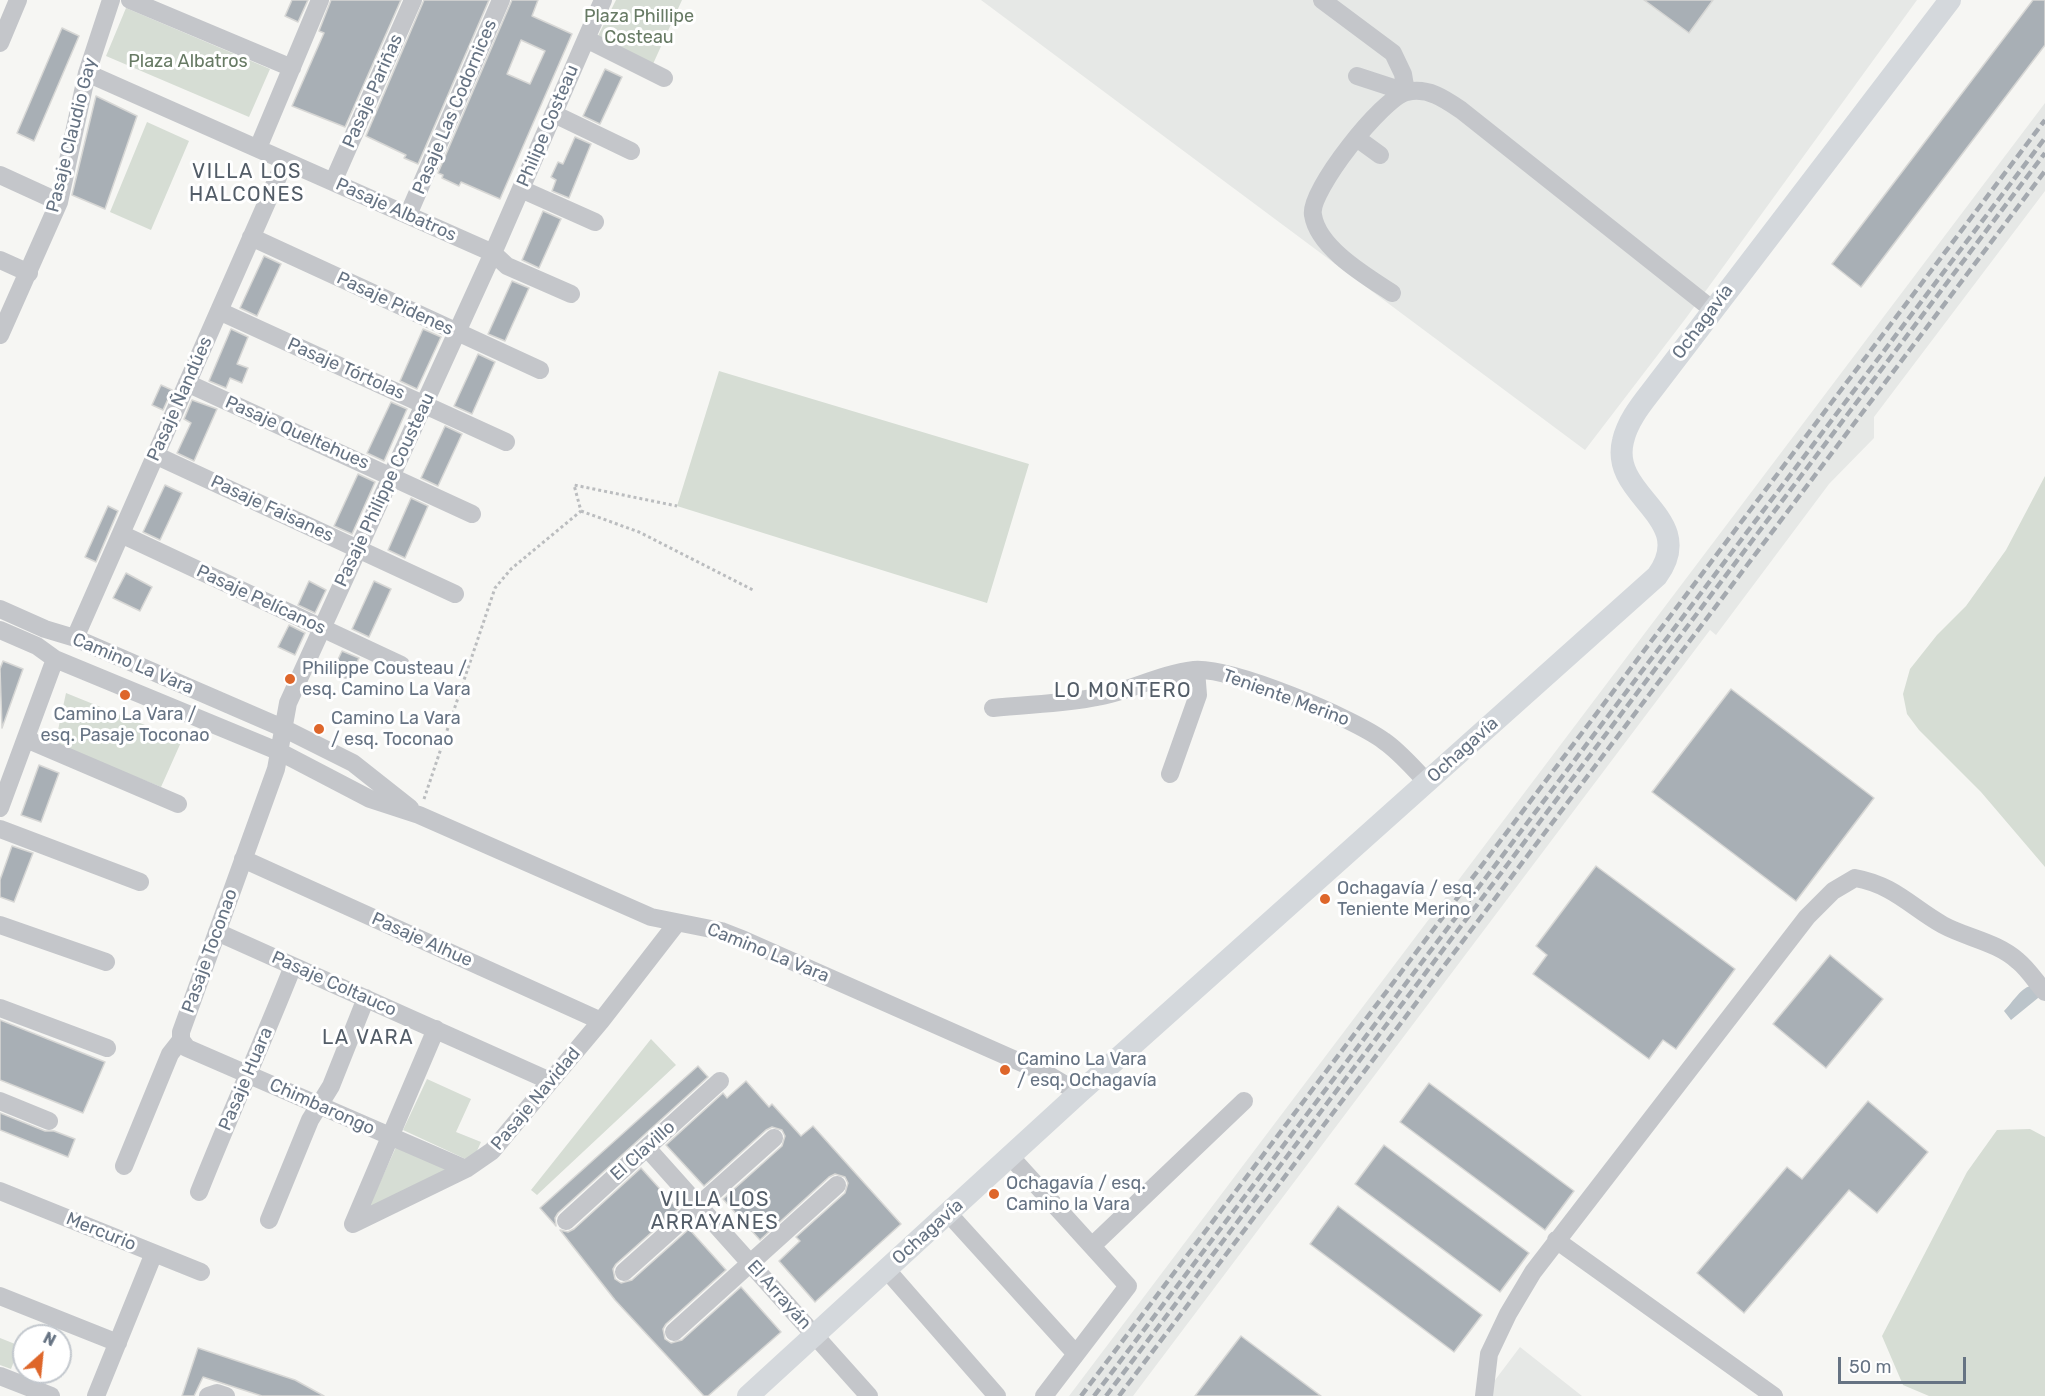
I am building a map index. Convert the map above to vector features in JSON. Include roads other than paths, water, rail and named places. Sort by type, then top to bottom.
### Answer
[{"type":"main road","name":"Ochagavía","points":[[748,1396],[1010,1156],[1662,570],[1670,545],[1667,531],[1629,480],[1622,462],[1622,442],[1641,405],[1950,0]]},
{"type":"street","points":[[0,43],[18,0]]},
{"type":"street","name":"Pasaje Claudio Gay","points":[[0,335],[59,201],[87,73],[111,0]]},
{"type":"street","points":[[130,0],[292,68]]},
{"type":"street","points":[[258,148],[320,0]]},
{"type":"street","name":"Pasaje Pariñas","points":[[333,182],[413,0]]},
{"type":"street","name":"Pasaje Las Codornices","points":[[408,215],[501,0]]},
{"type":"street","name":"Philipe Costeau","points":[[494,253],[603,0]]},
{"type":"street","points":[[1322,0],[1393,53],[1403,74],[1406,92]]},
{"type":"street","points":[[586,39],[664,78]]},
{"type":"street","name":"Pasaje Albatros","points":[[87,73],[494,253],[507,266],[571,294]]},
{"type":"street","points":[[1357,76],[1406,92],[1433,93],[1461,110],[1713,310]]},
{"type":"street","points":[[1392,293],[1352,268],[1317,231],[1312,213],[1325,179],[1383,108],[1406,92]]},
{"type":"street","points":[[554,114],[631,151]]},
{"type":"street","points":[[1358,139],[1380,155]]},
{"type":"street","name":"Pasaje Ñandúes","points":[[0,808],[26,739],[63,662],[78,639],[155,455],[285,160]]},
{"type":"street","points":[[0,175],[59,201]]},
{"type":"street","points":[[521,189],[595,222]]},
{"type":"street","name":"Pasaje Pidenes","points":[[251,237],[540,370]]},
{"type":"street","name":"Pasaje Philippe Cousteau","points":[[285,729],[288,703],[494,253]]},
{"type":"street","points":[[0,260],[29,273]]},
{"type":"street","name":"Pasaje Tórtolas","points":[[219,311],[506,442]]},
{"type":"street","name":"Pasaje Queltehues","points":[[187,383],[472,514]]},
{"type":"street","name":"Pasaje Faisanes","points":[[155,455],[455,594]]},
{"type":"street","name":"Pasaje Pelícanos","points":[[121,534],[401,665]]},
{"type":"street","name":"Camino La Vara","points":[[0,609],[45,629],[78,639],[285,729],[353,763],[419,815]]},
{"type":"street","name":"Camino La Vara","points":[[0,630],[37,646],[63,662],[280,752],[370,799],[419,815],[630,908],[677,923],[721,931],[744,940],[1047,1074],[1079,1094]]},
{"type":"street","name":"Teniente Merino","points":[[993,708],[1097,698],[1176,673],[1196,670],[1222,673],[1335,713],[1386,742],[1427,782]]},
{"type":"street","name":"Teniente Merino","points":[[1170,774],[1198,695],[1196,670]]},
{"type":"street","name":"Pasaje Toconao","points":[[124,1166],[170,1054],[181,1040],[181,1032],[280,752],[285,729]]},
{"type":"street","points":[[26,739],[178,804]]},
{"type":"street","points":[[0,829],[140,882]]},
{"type":"street","name":"Pasaje Alhue","points":[[243,859],[601,1021]]},
{"type":"street","points":[[1484,1396],[1489,1354],[1508,1314],[1556,1240],[1807,917],[1833,891],[1855,878],[1875,881],[1904,896],[1927,915],[1946,926],[1981,939],[2017,960],[2045,992]]},
{"type":"street","name":"Pasaje Navidad","points":[[390,1136],[353,1224],[466,1169],[492,1151],[601,1021],[677,923]]},
{"type":"street","points":[[0,925],[106,962]]},
{"type":"street","name":"Pasaje Coltauco","points":[[217,932],[550,1081]]},
{"type":"street","name":"Pasaje Huara","points":[[199,1192],[292,966]]},
{"type":"street","points":[[269,1220],[310,1120],[331,1086],[366,998]]},
{"type":"street","points":[[0,1008],[107,1048]]},
{"type":"street","points":[[390,1136],[436,1029]]},
{"type":"street","name":"Chimbarongo","points":[[181,1040],[187,1048],[466,1169]]},
{"type":"street","name":"El Clavillo","points":[[566,1221],[720,1082]]},
{"type":"street","points":[[0,1101],[49,1121]]},
{"type":"street","points":[[1092,1246],[1244,1101]]},
{"type":"street","points":[[624,1272],[774,1138]]},
{"type":"street","name":"El Arrayán","points":[[647,1148],[869,1396]]},
{"type":"street","points":[[1010,1156],[1128,1286],[1044,1396]]},
{"type":"street","points":[[674,1332],[837,1185]]},
{"type":"street","name":"Mercurio","points":[[0,1191],[201,1272]]},
{"type":"street","points":[[948,1213],[1076,1354]]},
{"type":"street","points":[[1556,1240],[1774,1396]]},
{"type":"street","points":[[96,1396],[154,1253]]},
{"type":"street","points":[[886,1269],[997,1396]]},
{"type":"street","points":[[0,1296],[118,1343]]},
{"type":"street","points":[[0,1376],[51,1396]]},
{"type":"street","points":[[208,1396],[217,1393],[226,1396]]},
{"type":"railway","points":[[1081,1396],[2045,120]]},
{"type":"railway","points":[[1094,1396],[2045,138]]},
{"type":"railway","points":[[1106,1396],[2045,153]]},
{"type":"railway","points":[[1119,1396],[2045,171]]},
{"type":"place","name":"Philippe Cousteau / esq. Camino La Vara","points":[[290,679]]},
{"type":"place","name":"Camino La Vara / esq. Pasaje Toconao","points":[[125,695]]},
{"type":"place","name":"Camino La Vara / esq. Toconao","points":[[319,729]]},
{"type":"place","name":"Ochagavía / esq. Teniente Merino","points":[[1325,899]]},
{"type":"place","name":"Camino La Vara / esq. Ochagavía","points":[[1005,1070]]},
{"type":"place","name":"Ochagavía / esq. Camino la Vara","points":[[994,1194]]},
{"type":"district","name":"VILLA LOS HALCONES","points":[[247,184]]},
{"type":"district","name":"LO MONTERO","points":[[1123,691]]},
{"type":"district","name":"LA VARA","points":[[368,1038]]},
{"type":"district","name":"VILLA LOS ARRAYANES","points":[[715,1212]]},
{"type":"park label","name":"Plaza Phillipe Costeau","points":[[639,27]]},
{"type":"park label","name":"Plaza Albatros","points":[[188,62]]}]
